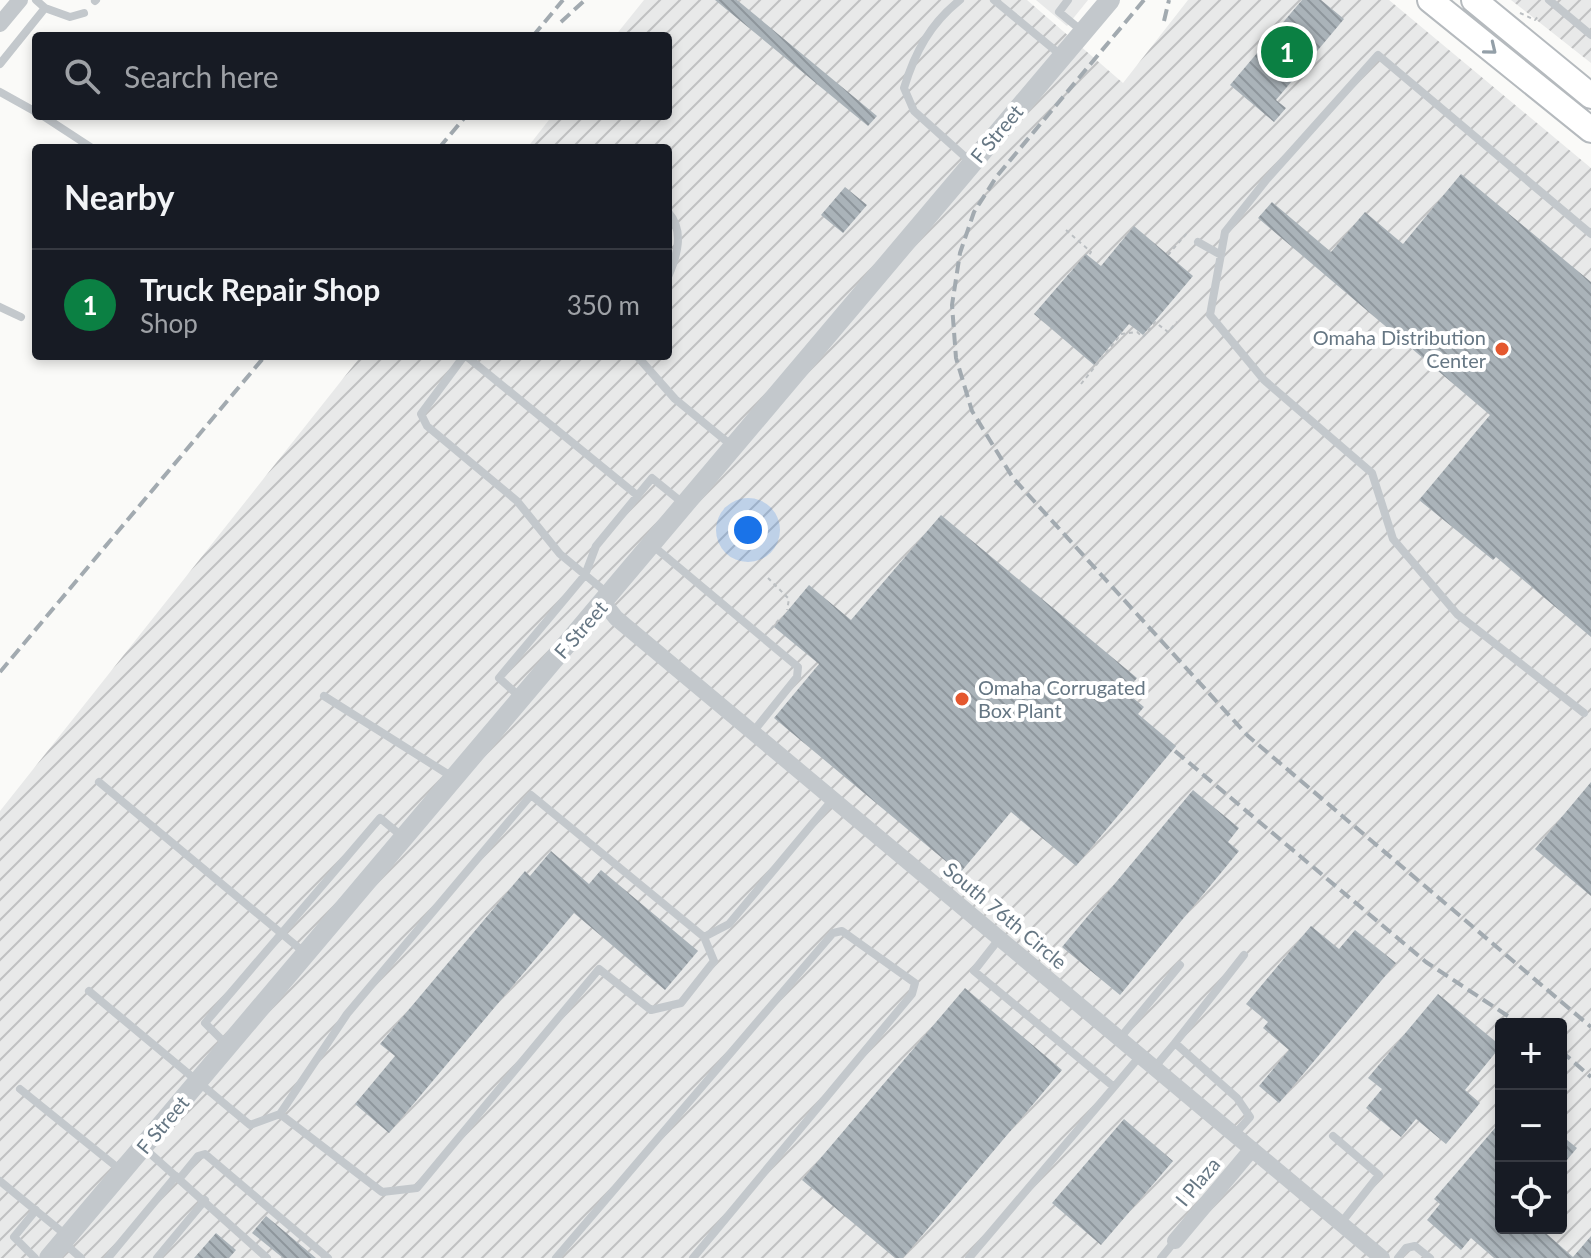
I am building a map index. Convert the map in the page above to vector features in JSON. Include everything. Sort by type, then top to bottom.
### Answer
[{"type":"main road","points":[[1430,0],[1591,130]]},
{"type":"main road","points":[[1474,0],[1591,96]]},
{"type":"street","points":[[0,24],[20,0]]},
{"type":"street","name":"F Street","points":[[53,1252],[607,600],[1110,0]]},
{"type":"street","name":"South 76th Circle","points":[[607,600],[616,618],[1340,1223],[1363,1252],[1382,1258]]},
{"type":"street","name":"I Plaza","points":[[1175,1241],[1252,1149]]},
{"type":"lane","points":[[36,0],[45,8],[70,17],[84,13]]},
{"type":"lane","points":[[960,0],[940,17],[914,55],[904,88],[914,111],[972,163]]},
{"type":"lane","points":[[994,0],[1062,56]]},
{"type":"lane","points":[[1068,0],[1059,12],[1083,32]]},
{"type":"lane","points":[[1549,0],[1591,35]]},
{"type":"lane","points":[[1561,0],[1562,11]]},
{"type":"lane","points":[[0,64],[45,8]]},
{"type":"lane","points":[[1584,713],[1457,614],[1393,539],[1372,473],[1264,380],[1210,315],[1225,232],[1378,55],[1591,234]]},
{"type":"lane","points":[[0,92],[32,110]]},
{"type":"lane","points":[[49,120],[86,144]]},
{"type":"lane","points":[[672,217],[679,253],[672,268]]},
{"type":"lane","points":[[1198,242],[1221,255]]},
{"type":"lane","points":[[0,307],[21,317]]},
{"type":"lane","points":[[462,360],[421,414],[427,426],[517,501],[560,554],[585,575],[607,600]]},
{"type":"lane","points":[[470,360],[638,496]]},
{"type":"lane","points":[[641,360],[675,399],[734,447]]},
{"type":"lane","points":[[522,699],[499,678],[585,575],[596,546],[652,478],[685,505]]},
{"type":"lane","points":[[651,545],[798,667],[797,677],[753,732]]},
{"type":"lane","points":[[324,696],[455,778]]},
{"type":"lane","points":[[99,782],[306,954]]},
{"type":"lane","points":[[89,991],[250,1125],[280,1114],[347,1014],[531,795],[704,937],[714,961],[681,1003],[651,1010],[599,969],[417,1188],[382,1192],[280,1114]]},
{"type":"lane","points":[[704,937],[729,924],[833,799]]},
{"type":"lane","points":[[229,1046],[205,1023],[380,818],[404,838]]},
{"type":"lane","points":[[556,1258],[833,933],[842,931],[915,983],[912,994],[693,1258]]},
{"type":"lane","points":[[999,938],[974,971],[1114,1087]]},
{"type":"lane","points":[[1154,1068],[1244,955]]},
{"type":"lane","points":[[1119,1039],[1180,965]]},
{"type":"lane","points":[[1175,1043],[1237,1098],[1250,1117],[1234,1134]]},
{"type":"lane","points":[[969,1258],[1140,1056]]},
{"type":"lane","points":[[20,1089],[124,1172]]},
{"type":"lane","points":[[1333,1136],[1379,1175],[1340,1223]]},
{"type":"lane","points":[[143,1148],[205,1200],[256,1255],[267,1258]]},
{"type":"lane","points":[[108,1258],[178,1177],[198,1156],[205,1154],[328,1258]]},
{"type":"lane","points":[[0,1181],[36,1210],[53,1252]]},
{"type":"lane","points":[[157,1258],[205,1200]]},
{"type":"lane","points":[[36,1210],[14,1237],[53,1252],[81,1258]]},
{"type":"lane","points":[[1161,1258],[1175,1241]]},
{"type":"lane","points":[[1398,1258],[1406,1248],[1415,1246],[1430,1258]]},
{"type":"path","points":[[1066,230],[1091,252],[1089,255]]},
{"type":"path","points":[[1168,255],[1187,233]]},
{"type":"path","points":[[1081,384],[1121,334],[1137,332],[1143,337],[1155,322],[1168,332],[1177,322]]},
{"type":"path","points":[[768,578],[789,599],[787,610]]},
{"type":"path","points":[[768,633],[781,617]]},
{"type":"shaded area","points":[[644,0],[1027,0],[1123,83],[1188,0],[1389,0],[1591,168],[1591,1258],[0,1258],[0,811],[358,360],[672,360],[672,144],[530,144],[549,120],[672,120],[672,32],[618,32]]},
{"type":"shaded area","points":[[1036,0],[1088,0],[1067,26]]},
{"type":"shaded area","points":[[1511,0],[1591,0],[1591,63]]},
{"type":"building","points":[[715,0],[737,0],[877,116],[868,126]]},
{"type":"building","points":[[1302,0],[1321,0],[1344,19],[1276,100],[1286,108],[1274,122],[1230,85]]},
{"type":"building","name":"Omaha Distribution Center","points":[[1461,174],[1591,282],[1591,637],[1496,557],[1493,560],[1419,500],[1490,415],[1258,218],[1272,202],[1331,252],[1365,212],[1403,244]]},
{"type":"building","points":[[845,187],[867,205],[843,233],[821,215]]},
{"type":"building","points":[[1134,226],[1193,276],[1143,335],[1129,324],[1094,365],[1034,314],[1086,254],[1101,266]]},
{"type":"building","name":"Omaha Corrugated Box Plant","points":[[941,515],[1137,678],[1126,692],[1144,707],[1138,714],[1176,746],[1076,866],[1011,812],[960,873],[774,718],[819,664],[774,627],[809,585],[851,620]]},
{"type":"building","points":[[1591,782],[1591,896],[1535,849]]},
{"type":"building","points":[[1193,790],[1239,828],[1228,842],[1239,851],[1120,995],[1062,947]]},
{"type":"building","points":[[551,851],[589,884],[601,870],[698,951],[665,990],[574,913],[389,1133],[355,1104],[395,1056],[380,1044],[525,871],[530,876]]},
{"type":"building","points":[[1311,926],[1339,949],[1355,930],[1396,963],[1279,1103],[1259,1086],[1289,1050],[1263,1028],[1268,1022],[1246,1004]]},
{"type":"building","points":[[965,988],[1062,1070],[903,1258],[895,1258],[802,1180]]},
{"type":"building","points":[[1438,994],[1495,1041],[1495,1053],[1465,1090],[1480,1103],[1446,1144],[1416,1119],[1401,1137],[1366,1108],[1382,1089],[1368,1078]]},
{"type":"building","points":[[1124,1119],[1173,1161],[1101,1245],[1052,1203]]},
{"type":"building","points":[[1495,1128],[1495,1234],[1547,1234],[1573,1257],[1591,1236],[1591,1258],[1494,1258],[1471,1238],[1461,1250],[1427,1220],[1440,1204],[1434,1199]]},
{"type":"building","points":[[1567,1140],[1577,1148],[1567,1160]]},
{"type":"building","points":[[266,1216],[316,1258],[283,1258],[252,1233]]},
{"type":"building","points":[[216,1233],[236,1250],[229,1258],[194,1258]]},
{"type":"railway","points":[[536,32],[563,0]]},
{"type":"railway","points":[[561,22],[585,0]]},
{"type":"railway","points":[[1144,0],[997,176],[974,212],[960,253],[952,305],[956,358],[972,411],[1013,478],[1248,736],[1591,1027]]},
{"type":"railway","points":[[1164,21],[1169,0]]},
{"type":"railway","points":[[442,144],[463,120]]},
{"type":"railway","points":[[0,672],[262,360]]},
{"type":"railway","points":[[1175,751],[1426,962],[1511,1018]]},
{"type":"railway","points":[[1567,1056],[1591,1077]]},
{"type":"place","name":"Truck Repair Shop","points":[[1287,52]]},
{"type":"place","name":"Omaha Distribution Center","points":[[1502,349]]},
{"type":"place","name":"Omaha Corrugated Box Plant","points":[[962,699]]}]
